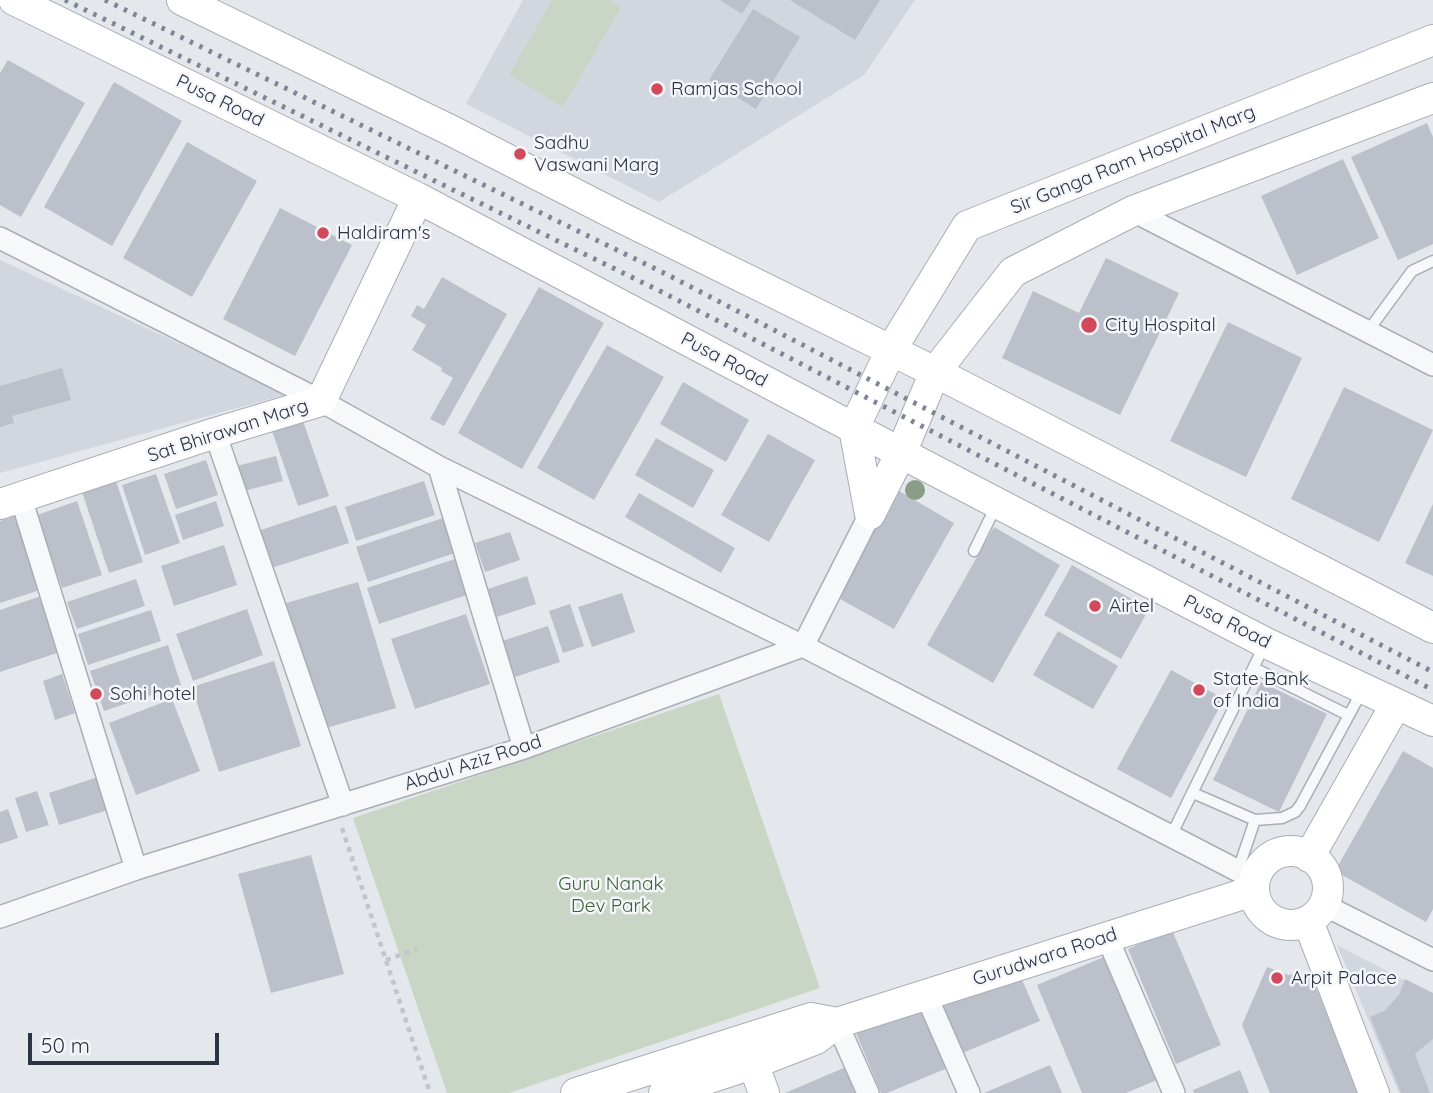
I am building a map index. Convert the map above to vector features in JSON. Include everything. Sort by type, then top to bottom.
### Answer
[{"type":"street","name":"Pusa Road","points":[[14,0],[418,198],[998,503],[1260,655],[1363,688],[1433,721]]},
{"type":"street","points":[[182,0],[452,131],[935,372],[1433,628]]},
{"type":"street","name":"Sir Ganga Ram Hospital Marg","points":[[891,350],[967,226],[1433,40]]},
{"type":"street","points":[[803,646],[901,453],[935,372],[1013,271],[1133,211],[1433,98]]},
{"type":"street","name":"Sat Bhirawan Marg","points":[[11,501],[321,401],[418,198]]},
{"type":"street","points":[[1133,211],[1433,365]]},
{"type":"street","points":[[0,238],[321,401],[439,467],[803,646],[1171,836],[1248,880],[1256,903],[1263,914],[1273,921],[1296,925],[1316,913],[1328,893],[1323,869],[1304,853],[1292,851],[1268,858],[1248,880]]},
{"type":"street","points":[[870,514],[854,428],[891,350]]},
{"type":"street","points":[[215,433],[339,806]]},
{"type":"street","points":[[439,467],[524,748]]},
{"type":"street","points":[[11,501],[136,869]]},
{"type":"street","name":"Abdul Aziz Road","points":[[0,917],[136,869],[524,748],[803,646]]},
{"type":"street","points":[[1309,857],[1396,704]]},
{"type":"street","name":"Gurudwara Road","points":[[576,1093],[748,1051],[816,1039],[838,1023],[1107,937],[1248,880]]},
{"type":"street","points":[[1316,913],[1433,960]]},
{"type":"street","points":[[1316,913],[1374,1093]]},
{"type":"street","points":[[1107,937],[1174,1093]]},
{"type":"street","points":[[926,995],[969,1093]]},
{"type":"street","points":[[838,1023],[868,1093]]},
{"type":"street","points":[[748,1051],[764,1093]]},
{"type":"street","name":"Gurudwara Road","points":[[664,1093],[748,1051]]},
{"type":"lane","points":[[1367,331],[1412,271],[1433,261]]},
{"type":"lane","points":[[974,551],[998,503]]},
{"type":"lane","points":[[1171,836],[1260,655],[1348,715]]},
{"type":"lane","points":[[1193,793],[1255,820],[1282,818],[1295,812],[1363,688]]},
{"type":"lane","points":[[1248,880],[1255,820]]},
{"type":"path","points":[[339,806],[430,1093]]},
{"type":"path","points":[[386,960],[417,949]]},
{"type":"shaded area","name":"Ramjas School","points":[[523,0],[915,0],[864,75],[659,202],[466,104]]},
{"type":"shaded area","points":[[0,260],[288,394],[0,473]]},
{"type":"shaded area","points":[[1337,945],[1433,995],[1433,1093],[1399,1093]]},
{"type":"green space","points":[[552,0],[609,0],[621,7],[563,107],[509,75]]},
{"type":"green space","name":"Guru Nanak Dev Park","points":[[719,694],[820,988],[509,1093],[447,1093],[353,818]]},
{"type":"building","points":[[720,0],[751,0],[742,14]]},
{"type":"building","points":[[790,0],[880,0],[855,40]]},
{"type":"building","points":[[753,9],[800,37],[756,109],[709,80]]},
{"type":"building","points":[[8,60],[85,103],[21,217],[0,205],[0,73]]},
{"type":"building","points":[[114,82],[182,121],[112,246],[44,207]]},
{"type":"building","points":[[1427,123],[1433,137],[1433,244],[1398,260],[1351,157]]},
{"type":"building","points":[[187,142],[257,181],[192,297],[123,258]]},
{"type":"building","points":[[1343,159],[1379,238],[1297,275],[1261,196]]},
{"type":"building","points":[[280,208],[352,245],[295,356],[223,319]]},
{"type":"building","points":[[1106,258],[1179,293],[1120,415],[1002,358],[1033,291],[1079,313]]},
{"type":"building","points":[[442,277],[507,314],[444,426],[430,419],[453,378],[412,350],[426,325],[411,316],[417,305],[424,309]]},
{"type":"building","points":[[539,287],[604,323],[522,469],[458,433]]},
{"type":"building","points":[[1228,322],[1302,358],[1246,477],[1170,441]]},
{"type":"building","points":[[607,345],[664,377],[594,500],[537,468]]},
{"type":"building","points":[[62,368],[71,400],[12,416],[14,423],[0,427],[0,386]]},
{"type":"building","points":[[683,382],[749,420],[726,462],[660,424]]},
{"type":"building","points":[[1344,387],[1433,430],[1379,542],[1291,499]]},
{"type":"building","points":[[302,418],[329,496],[298,506],[271,428]]},
{"type":"building","points":[[768,434],[815,460],[769,542],[721,515]]},
{"type":"building","points":[[656,438],[714,470],[693,508],[635,475]]},
{"type":"building","points":[[276,456],[283,481],[240,492],[233,467]]},
{"type":"building","points":[[206,460],[218,495],[176,509],[164,474]]},
{"type":"building","points":[[156,474],[180,543],[145,555],[122,485]]},
{"type":"building","points":[[116,481],[143,562],[109,573],[82,492]]},
{"type":"building","points":[[424,481],[435,515],[356,541],[345,507]]},
{"type":"building","points":[[894,488],[954,523],[894,629],[833,595]]},
{"type":"building","points":[[639,493],[735,548],[721,573],[625,517]]},
{"type":"building","points":[[77,501],[102,575],[62,588],[37,515]]},
{"type":"building","points":[[216,501],[224,526],[183,540],[175,515]]},
{"type":"building","points":[[1433,504],[1433,576],[1405,563]]},
{"type":"building","points":[[336,505],[349,543],[265,570],[252,533]]},
{"type":"building","points":[[15,516],[40,590],[0,603],[0,521]]},
{"type":"building","points":[[443,518],[455,553],[368,582],[356,547]]},
{"type":"building","points":[[994,527],[1060,565],[993,683],[927,645]]},
{"type":"building","points":[[510,532],[520,560],[485,572],[475,543]]},
{"type":"building","points":[[224,545],[237,585],[174,606],[161,566]]},
{"type":"building","points":[[461,557],[473,593],[379,624],[367,588]]},
{"type":"building","points":[[1072,565],[1149,609],[1121,659],[1044,615]]},
{"type":"building","points":[[527,576],[536,604],[494,618],[485,590]]},
{"type":"building","points":[[136,579],[145,606],[77,629],[67,602]]},
{"type":"building","points":[[358,582],[396,708],[326,728],[283,604]]},
{"type":"building","points":[[622,593],[635,632],[592,647],[578,607]]},
{"type":"building","points":[[44,595],[63,651],[0,672],[0,610]]},
{"type":"building","points":[[570,604],[584,646],[563,653],[549,611]]},
{"type":"building","points":[[247,609],[263,655],[193,681],[176,634]]},
{"type":"building","points":[[151,610],[161,641],[88,665],[78,634]]},
{"type":"building","points":[[466,614],[490,684],[415,709],[391,639]]},
{"type":"building","points":[[548,626],[560,662],[512,678],[499,642]]},
{"type":"building","points":[[1058,631],[1118,666],[1093,709],[1033,675]]},
{"type":"building","points":[[168,645],[181,685],[104,711],[90,671]]},
{"type":"building","points":[[274,661],[301,746],[219,772],[192,687]]},
{"type":"building","points":[[1171,670],[1224,699],[1171,798],[1117,769]]},
{"type":"building","points":[[62,674],[75,713],[55,720],[43,681]]},
{"type":"building","points":[[1261,682],[1327,714],[1279,812],[1213,780]]},
{"type":"building","points":[[172,699],[200,771],[136,795],[109,723]]},
{"type":"building","points":[[1403,751],[1433,768],[1433,909],[1426,922],[1335,871]]},
{"type":"building","points":[[98,777],[108,810],[59,825],[49,793]]},
{"type":"building","points":[[37,791],[49,825],[26,832],[15,798]]},
{"type":"building","points":[[8,809],[18,838],[0,844],[0,812]]},
{"type":"building","points":[[311,855],[344,974],[271,993],[238,874]]},
{"type":"building","points":[[1172,930],[1221,1045],[1176,1064],[1128,949]]},
{"type":"building","points":[[1111,954],[1164,1077],[1126,1093],[1082,1093],[1037,985]]},
{"type":"building","points":[[1267,967],[1288,975],[1310,973],[1358,1093],[1270,1093],[1242,1025]]},
{"type":"building","points":[[1019,973],[1040,1021],[955,1056],[935,1008]]},
{"type":"building","points":[[1405,979],[1433,993],[1433,1039],[1415,1054],[1430,1093],[1401,1093],[1370,1017],[1384,1011],[1399,995]]},
{"type":"building","points":[[924,1005],[950,1067],[887,1093],[881,1093],[856,1033]]},
{"type":"building","points":[[1050,1065],[1062,1093],[984,1093]]},
{"type":"building","points":[[846,1067],[857,1093],[785,1093]]},
{"type":"building","points":[[1240,1070],[1249,1093],[1194,1093],[1193,1090]]},
{"type":"railway","points":[[65,0],[660,291],[1433,690]]},
{"type":"railway","points":[[105,0],[668,275],[1433,672]]},
{"type":"place","name":"Ramjas School","points":[[657,89]]},
{"type":"place","name":"Sadhu Vaswani Marg","points":[[520,154]]},
{"type":"place","name":"Haldiram's","points":[[323,233]]},
{"type":"place","name":"City Hospital","points":[[1089,325]]},
{"type":"place","name":"Airtel","points":[[1095,606]]},
{"type":"place","name":"State Bank of India","points":[[1199,690]]},
{"type":"place","name":"Sohi hotel","points":[[96,694]]},
{"type":"place","name":"Arpit Palace","points":[[1277,978]]}]
